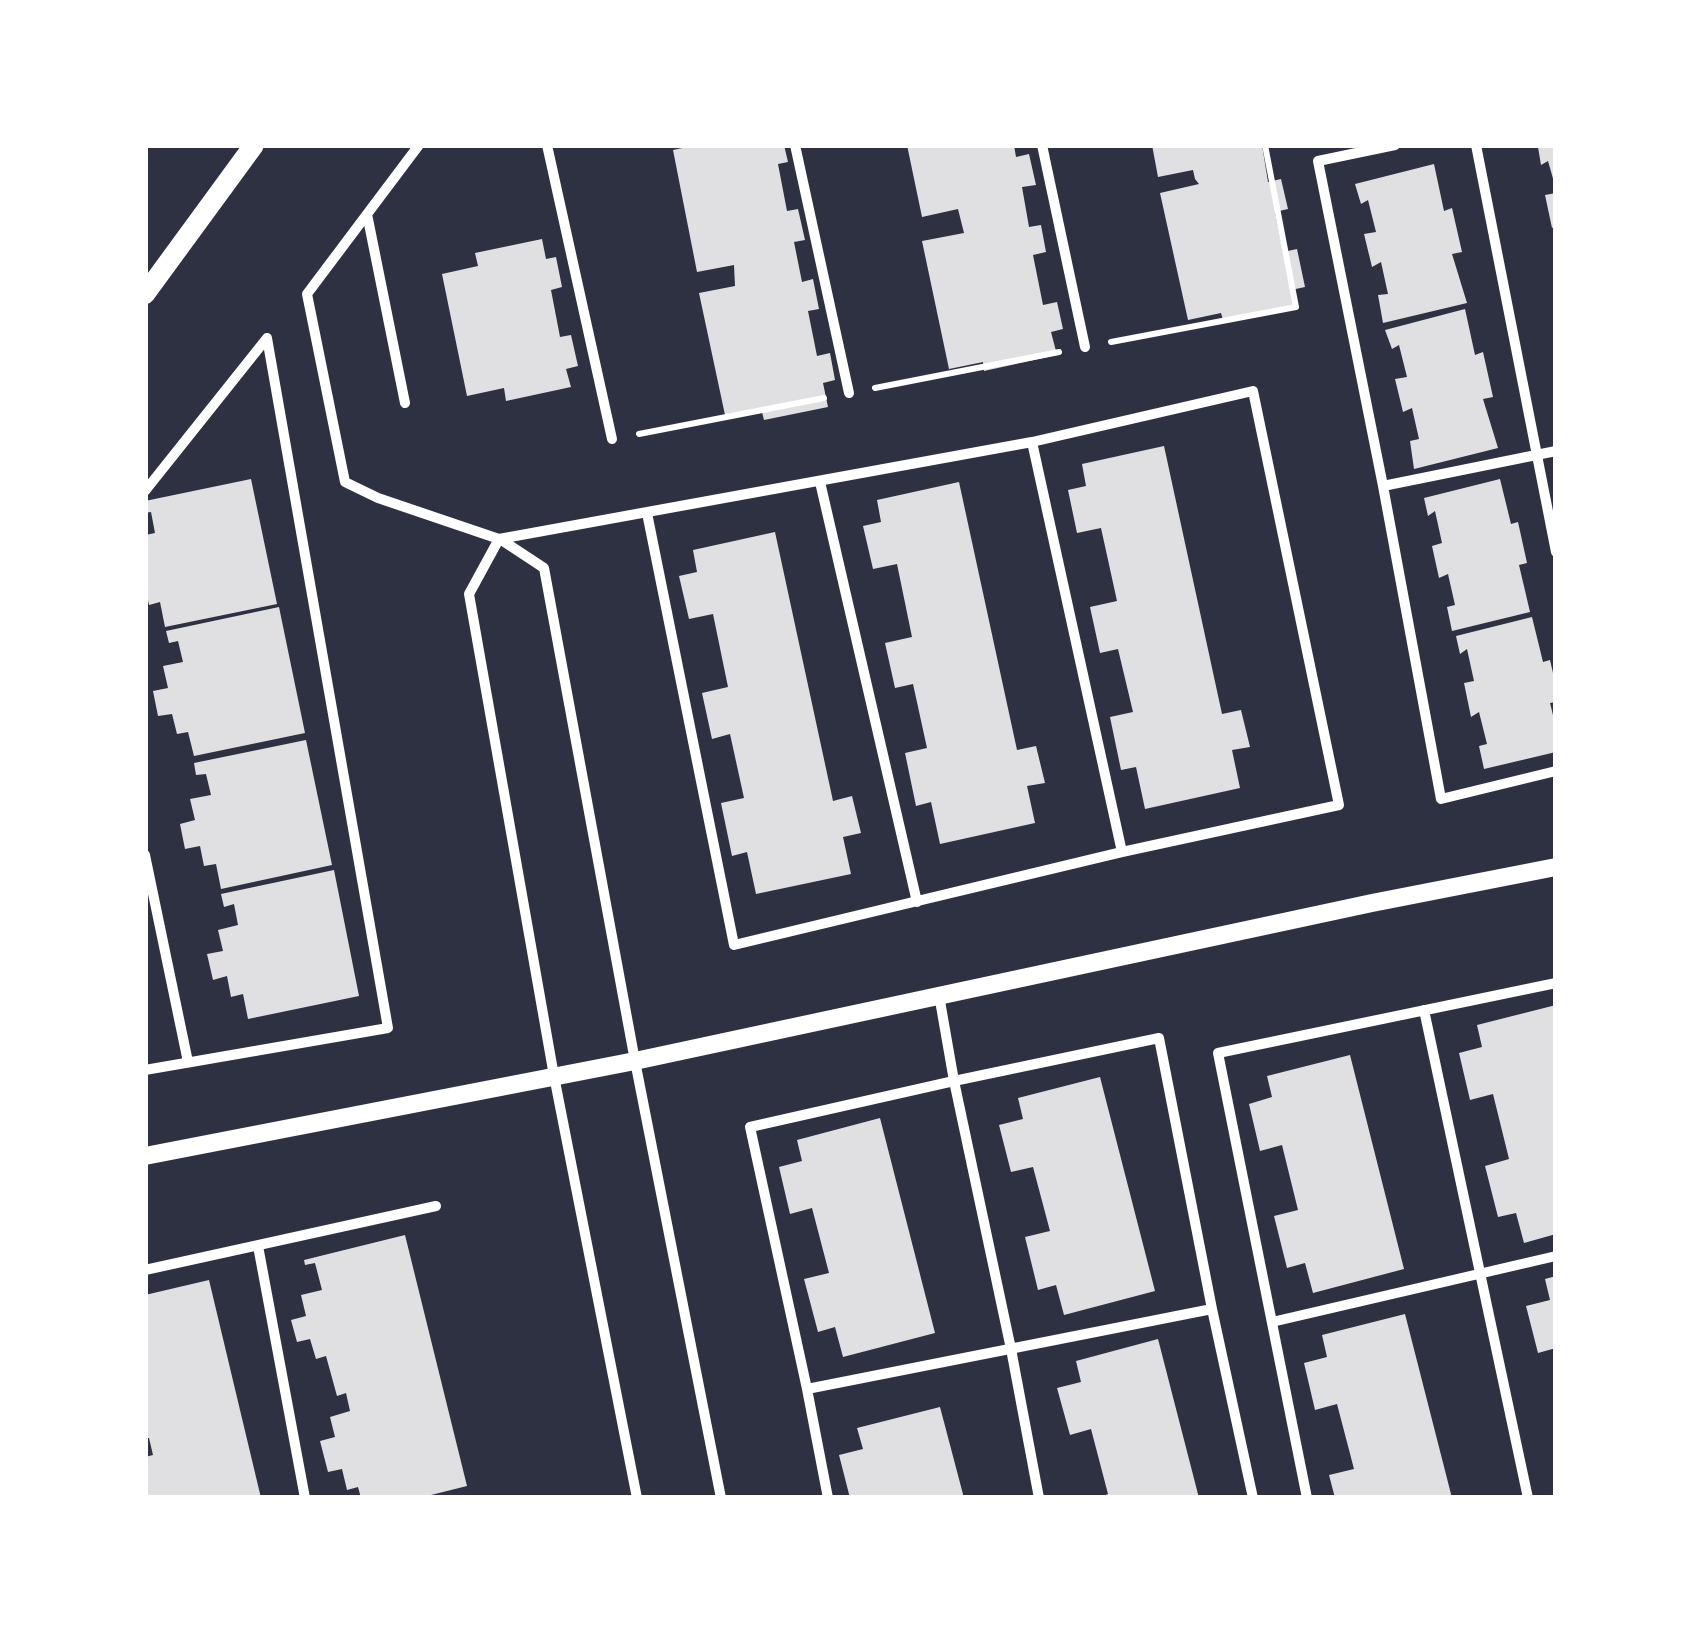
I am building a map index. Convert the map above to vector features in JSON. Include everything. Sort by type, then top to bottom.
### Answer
[{"type":"main road","points":[[145,294],[254,145]]},
{"type":"street","points":[[419,145],[307,294],[345,482],[378,498],[499,539],[544,568],[721,1498]]},
{"type":"street","points":[[547,145],[612,439]]},
{"type":"street","points":[[795,145],[849,393]]},
{"type":"street","points":[[1042,145],[1085,347]]},
{"type":"street","points":[[1395,145],[1318,161],[1441,799],[1556,771]]},
{"type":"street","points":[[1476,145],[1556,552]]},
{"type":"street","points":[[367,214],[405,403]]},
{"type":"street","points":[[145,491],[267,338],[388,1028],[145,1070]]},
{"type":"street","points":[[499,539],[1032,442],[1253,391],[1339,804],[734,946],[647,513]]},
{"type":"street","points":[[1032,442],[1122,852]]},
{"type":"street","points":[[1383,486],[1556,451]]},
{"type":"street","points":[[820,482],[917,902]]},
{"type":"street","points":[[499,539],[469,594],[554,1076],[637,1498]]},
{"type":"street","points":[[145,856],[188,1062]]},
{"type":"street","points":[[145,1156],[635,1061],[1372,902],[1556,868]]},
{"type":"street","points":[[1307,1498],[1218,1053],[1556,983]]},
{"type":"street","points":[[939,995],[1039,1498]]},
{"type":"street","points":[[1424,1010],[1528,1498]]},
{"type":"street","points":[[828,1498],[750,1127],[1159,1038],[1253,1498]]},
{"type":"street","points":[[145,1270],[436,1206]]},
{"type":"street","points":[[258,1246],[304,1498]]},
{"type":"street","points":[[1272,1322],[1556,1256]]},
{"type":"street","points":[[807,1389],[1212,1309]]},
{"type":"path","points":[[612,439],[1296,308],[1265,145]]},
{"type":"building","points":[[696,145],[784,145],[788,162],[778,164],[787,211],[798,209],[805,240],[794,242],[802,282],[813,279],[819,309],[808,311],[817,356],[830,353],[835,380],[823,383],[828,407],[764,420],[761,408],[725,415],[699,293],[735,286],[734,265],[697,272],[673,150]]},
{"type":"building","points":[[907,145],[1014,145],[1016,157],[1029,154],[1036,185],[1022,187],[1029,227],[1041,225],[1046,252],[1033,255],[1043,305],[1057,302],[1063,329],[1051,332],[1057,355],[984,371],[983,362],[949,369],[922,241],[964,233],[958,209],[922,217]]},
{"type":"building","points":[[1152,145],[1262,145],[1268,182],[1281,179],[1288,209],[1275,212],[1283,252],[1297,249],[1305,287],[1291,290],[1296,307],[1224,323],[1221,313],[1188,320],[1160,193],[1199,184],[1193,170],[1158,177]]},
{"type":"building","points":[[1556,145],[1556,189],[1548,161],[1541,165],[1538,147]]},
{"type":"building","points":[[1434,164],[1444,211],[1452,208],[1462,252],[1452,254],[1467,303],[1383,323],[1378,295],[1388,294],[1381,262],[1372,267],[1364,234],[1376,232],[1368,200],[1361,204],[1355,184]]},
{"type":"building","points":[[1556,193],[1556,226],[1552,228],[1545,195]]},
{"type":"building","points":[[542,239],[546,259],[556,257],[562,287],[551,290],[560,337],[571,335],[578,366],[566,369],[571,387],[506,401],[504,388],[467,396],[442,274],[478,266],[475,253]]},
{"type":"building","points":[[1465,309],[1475,355],[1483,352],[1493,397],[1483,399],[1498,448],[1414,469],[1410,441],[1419,439],[1412,408],[1403,412],[1395,379],[1407,377],[1399,345],[1392,349],[1385,330]]},
{"type":"building","points":[[1164,446],[1222,714],[1241,710],[1250,747],[1232,750],[1240,788],[1145,809],[1136,767],[1121,770],[1110,717],[1133,712],[1118,649],[1100,653],[1090,607],[1117,601],[1101,528],[1077,533],[1068,490],[1086,486],[1082,464]]},
{"type":"building","points":[[251,479],[277,604],[165,627],[160,602],[149,605],[145,586],[145,535],[155,533],[151,512],[145,513],[145,501]]},
{"type":"building","points":[[1500,479],[1511,524],[1518,522],[1527,563],[1519,565],[1530,612],[1452,631],[1447,607],[1455,605],[1448,574],[1439,578],[1432,546],[1442,543],[1435,511],[1428,516],[1424,498]]},
{"type":"building","points":[[959,482],[1017,750],[1036,746],[1045,783],[1027,786],[1035,823],[940,844],[931,802],[916,806],[905,753],[927,748],[913,684],[895,688],[885,643],[912,637],[897,564],[873,569],[863,526],[881,522],[877,500]]},
{"type":"building","points":[[775,532],[833,801],[852,796],[861,833],[843,837],[851,874],[756,894],[747,852],[732,856],[721,803],[744,798],[730,734],[712,739],[702,693],[728,687],[713,614],[689,619],[679,576],[697,572],[693,550]]},
{"type":"building","points":[[279,607],[305,733],[194,756],[188,732],[177,734],[172,714],[158,716],[153,691],[168,688],[163,666],[183,662],[178,641],[169,643],[166,631]]},
{"type":"building","points":[[1532,617],[1543,662],[1550,660],[1556,686],[1556,702],[1550,703],[1556,727],[1556,752],[1484,769],[1479,746],[1487,744],[1479,712],[1471,717],[1464,683],[1474,681],[1467,649],[1460,654],[1456,636]]},
{"type":"building","points":[[306,740],[332,865],[221,889],[216,864],[204,866],[200,846],[185,849],[180,824],[195,820],[190,799],[211,795],[206,774],[196,775],[194,763]]},
{"type":"building","points":[[334,870],[359,996],[248,1019],[243,994],[231,997],[227,976],[213,980],[207,954],[223,951],[218,930],[238,925],[234,904],[224,907],[221,894]]},
{"type":"building","points":[[1556,1005],[1556,1234],[1524,1243],[1516,1213],[1498,1217],[1485,1166],[1509,1159],[1493,1094],[1470,1100],[1459,1053],[1482,1047],[1477,1025]]},
{"type":"building","points":[[1350,1055],[1404,1269],[1313,1293],[1305,1263],[1287,1268],[1274,1216],[1298,1210],[1282,1145],[1260,1151],[1249,1104],[1272,1097],[1267,1076]]},
{"type":"building","points":[[1100,1077],[1155,1291],[1064,1315],[1056,1285],[1038,1290],[1025,1237],[1050,1231],[1033,1167],[1011,1172],[999,1125],[1023,1119],[1018,1098]]},
{"type":"building","points":[[880,1118],[935,1333],[843,1357],[835,1327],[818,1332],[804,1279],[829,1273],[812,1208],[790,1214],[779,1167],[802,1161],[797,1140]]},
{"type":"building","points":[[405,1235],[467,1486],[419,1498],[361,1498],[358,1487],[347,1490],[342,1469],[328,1472],[320,1441],[335,1437],[330,1417],[350,1411],[346,1393],[337,1396],[326,1356],[316,1359],[310,1339],[297,1342],[291,1320],[306,1316],[301,1295],[322,1290],[315,1263],[305,1265],[304,1260]]},
{"type":"building","points":[[1556,1276],[1556,1348],[1538,1353],[1526,1306],[1550,1300],[1545,1279]]},
{"type":"building","points":[[209,1280],[261,1498],[145,1498],[145,1457],[153,1455],[149,1438],[145,1438],[145,1295]]},
{"type":"building","points":[[1405,1314],[1452,1498],[1335,1498],[1329,1475],[1354,1469],[1337,1404],[1315,1410],[1304,1363],[1327,1357],[1322,1335]]},
{"type":"building","points":[[1158,1339],[1199,1498],[1099,1498],[1108,1494],[1091,1429],[1070,1435],[1057,1388],[1081,1382],[1076,1361]]},
{"type":"building","points":[[940,1407],[964,1498],[850,1498],[839,1455],[863,1449],[857,1428]]}]
